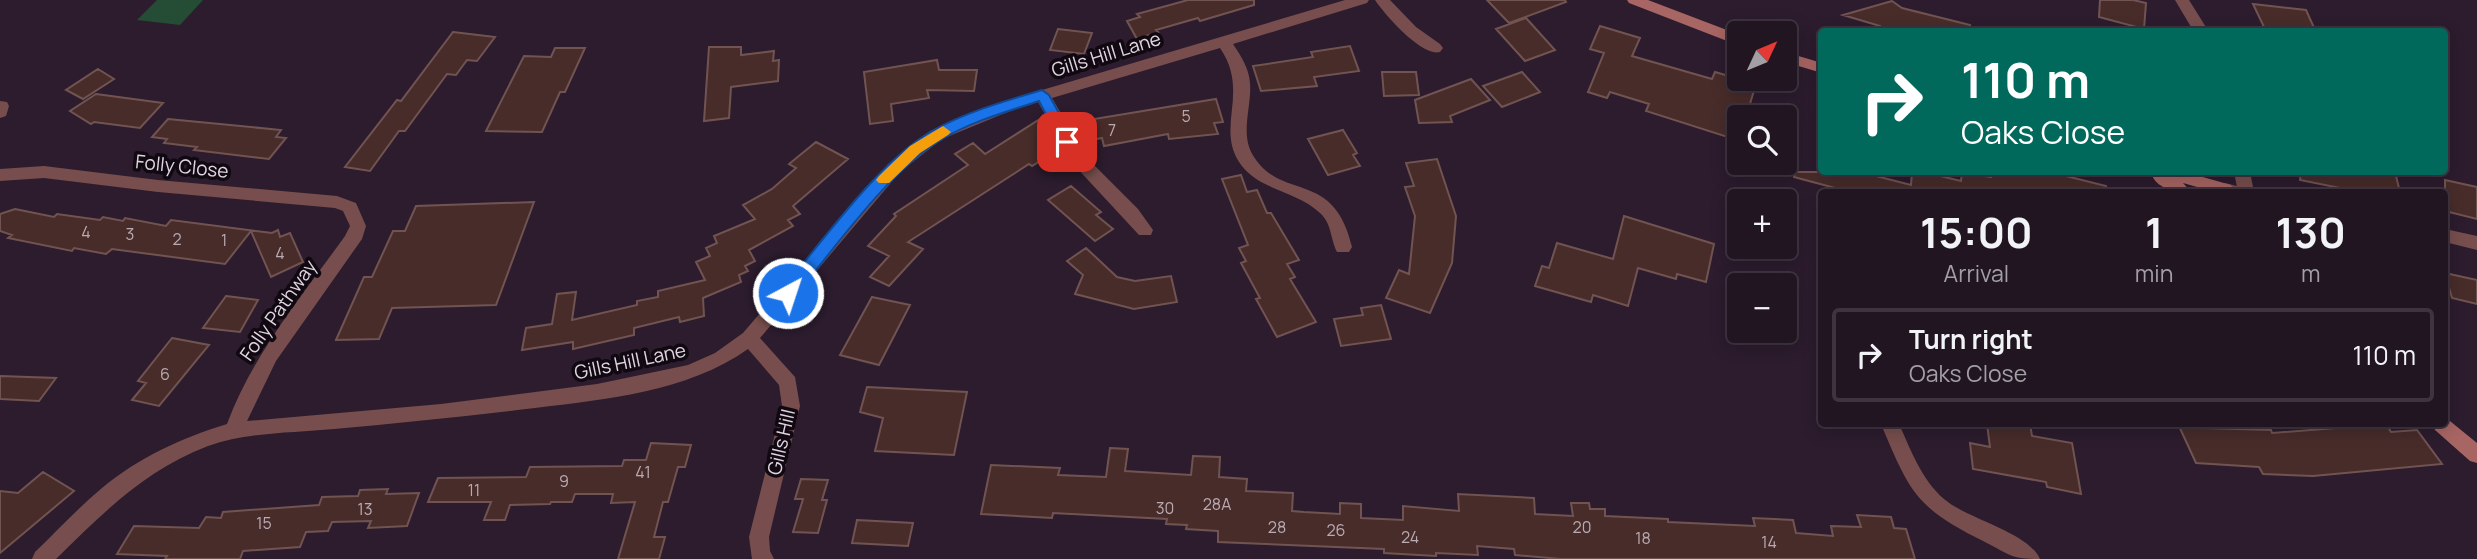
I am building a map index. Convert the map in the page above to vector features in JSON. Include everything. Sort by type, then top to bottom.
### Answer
[{"type":"main road","points":[[1634,0],[1727,36]]},
{"type":"main road","points":[[1797,61],[1818,67]]},
{"type":"main road","points":[[2160,175],[2179,189]]},
{"type":"main road","points":[[2175,175],[2220,189]]},
{"type":"main road","points":[[2445,427],[2477,455]]},
{"type":"street","name":"Gills Hill Lane","points":[[42,559],[108,495],[133,475],[164,456],[197,441],[234,430],[417,415],[597,392],[691,372],[720,358],[748,338],[894,168],[936,135],[971,118],[1042,95],[1362,0]]},
{"type":"street","points":[[1382,0],[1411,31],[1435,48]]},
{"type":"street","points":[[2182,0],[2200,28]]},
{"type":"street","points":[[1223,41],[1242,76],[1238,128],[1239,143],[1246,160],[1259,173],[1313,198],[1326,208],[1336,221],[1343,247]]},
{"type":"street","points":[[1042,95],[1067,142],[1086,169],[1129,209],[1145,230]]},
{"type":"street","name":"Folly Close","points":[[0,175],[44,172],[158,186],[337,202],[349,208],[355,216]]},
{"type":"street","name":"Folly Pathway","points":[[234,430],[241,405],[254,379],[353,239],[358,226],[355,216]]},
{"type":"street","points":[[2448,237],[2477,243]]},
{"type":"street","name":"Gills Hill","points":[[748,338],[789,382],[791,406],[760,537],[760,558]]},
{"type":"street","points":[[1891,427],[1918,486],[1947,513],[2010,543],[2029,559]]},
{"type":"green space","points":[[157,0],[203,0],[180,25],[137,20]]},
{"type":"building","points":[[1188,0],[1254,0],[1254,5],[1200,21],[1198,18],[1156,30],[1158,32],[1137,39],[1127,21],[1140,17],[1137,14]]},
{"type":"building","points":[[1487,0],[1565,0],[1566,2],[1509,23]]},
{"type":"building","points":[[2100,0],[2133,0],[2146,3],[2144,28],[2099,17]]},
{"type":"building","points":[[1892,1],[1902,8],[1970,25],[1970,28],[1880,28],[1843,15]]},
{"type":"building","points":[[2253,4],[2306,10],[2314,28],[2274,28],[2264,27]]},
{"type":"building","points":[[1526,18],[1555,50],[1525,61],[1496,29]]},
{"type":"building","points":[[1600,26],[1640,38],[1632,56],[1712,79],[1715,72],[1727,76],[1727,91],[1754,91],[1750,105],[1727,105],[1727,137],[1646,111],[1649,104],[1610,92],[1607,98],[1588,92],[1604,53],[1590,49]]},
{"type":"building","points":[[1058,29],[1092,33],[1084,54],[1050,50]]},
{"type":"building","points":[[453,32],[495,37],[477,61],[467,60],[456,75],[447,74],[405,131],[399,131],[370,171],[345,167],[397,100],[401,101]]},
{"type":"building","points":[[1350,46],[1359,71],[1314,77],[1317,86],[1261,91],[1253,66],[1313,57],[1311,52]]},
{"type":"building","points":[[709,47],[741,47],[741,55],[774,51],[773,61],[779,60],[778,81],[731,87],[729,118],[704,121]]},
{"type":"building","points":[[555,48],[585,48],[565,92],[560,92],[542,132],[486,131],[524,56],[551,57]]},
{"type":"building","points":[[937,60],[939,70],[977,70],[974,91],[927,90],[929,98],[891,104],[893,121],[870,124],[864,72]]},
{"type":"building","points":[[98,69],[114,79],[83,99],[66,90]]},
{"type":"building","points":[[1382,72],[1416,72],[1419,95],[1384,96]]},
{"type":"building","points":[[1522,72],[1540,92],[1502,107],[1483,86]]},
{"type":"building","points":[[1471,79],[1490,100],[1450,116],[1452,122],[1419,123],[1415,100]]},
{"type":"building","points":[[96,94],[163,103],[140,128],[94,122],[91,124],[70,111]]},
{"type":"building","points":[[1216,99],[1223,122],[1214,123],[1218,134],[1169,139],[1168,134],[1104,146],[1102,138],[1081,142],[1076,122]]},
{"type":"building","points":[[168,119],[281,130],[276,137],[286,138],[269,159],[194,150],[197,147],[164,143],[167,139],[152,137]]},
{"type":"building","points":[[1040,119],[1050,128],[1061,148],[1032,166],[1029,164],[908,242],[923,249],[889,286],[870,277],[889,256],[868,246],[896,216],[894,214],[968,165],[955,154],[973,143],[985,154]]},
{"type":"building","points":[[1343,130],[1357,153],[1353,155],[1360,166],[1328,175],[1308,139]]},
{"type":"building","points":[[816,142],[848,159],[793,206],[800,214],[788,220],[793,226],[749,250],[755,261],[745,266],[748,271],[739,275],[741,282],[703,298],[704,316],[680,322],[679,317],[634,328],[634,335],[573,349],[573,342],[522,350],[526,328],[552,324],[557,294],[576,292],[572,320],[637,305],[637,301],[658,297],[658,291],[705,280],[696,262],[710,256],[706,248],[717,243],[714,236],[755,219],[743,205],[772,189],[796,168],[789,164]]},
{"type":"building","points":[[1437,159],[1456,216],[1452,263],[1430,313],[1386,298],[1399,270],[1409,274],[1415,216],[1405,187],[1414,186],[1406,163]]},
{"type":"building","points":[[1797,172],[1818,172],[1818,175],[1872,175],[1911,185],[1912,175],[1936,175],[1961,181],[1962,175],[2062,175],[2106,186],[2106,189],[1839,189],[1794,175]]},
{"type":"building","points":[[1241,175],[1247,192],[1257,190],[1267,213],[1271,213],[1299,260],[1287,264],[1295,277],[1290,279],[1316,322],[1277,337],[1256,299],[1260,298],[1241,263],[1246,261],[1239,248],[1248,245],[1222,179]]},
{"type":"building","points":[[2301,175],[2396,175],[2399,189],[2345,189],[2300,180]]},
{"type":"building","points":[[2445,180],[2477,187],[2477,219],[2448,212],[2448,189],[2445,189]]},
{"type":"building","points":[[1071,186],[1101,212],[1096,215],[1113,229],[1095,241],[1048,200]]},
{"type":"building","points":[[534,202],[496,305],[392,308],[379,339],[336,340],[364,277],[372,277],[393,231],[405,231],[416,206]]},
{"type":"building","points":[[15,209],[54,217],[57,214],[100,220],[103,217],[123,221],[125,218],[166,226],[171,220],[272,233],[278,230],[280,237],[290,233],[303,262],[271,277],[251,231],[225,264],[112,249],[106,254],[74,248],[72,251],[8,238],[12,235],[0,231],[0,214]]},
{"type":"building","points":[[1624,216],[1714,244],[1706,282],[1677,274],[1676,279],[1638,268],[1628,306],[1593,295],[1591,302],[1535,286],[1542,266],[1549,268],[1557,243],[1613,259]]},
{"type":"building","points":[[1086,248],[1117,277],[1135,281],[1171,276],[1177,302],[1134,309],[1075,294],[1083,275],[1067,261]]},
{"type":"building","points":[[2448,274],[2477,280],[2477,304],[2452,298]]},
{"type":"building","points":[[226,296],[258,300],[240,332],[203,328]]},
{"type":"building","points":[[872,297],[910,305],[879,365],[840,355]]},
{"type":"building","points":[[1381,305],[1391,339],[1341,346],[1334,319],[1363,315],[1361,308]]},
{"type":"building","points":[[172,338],[209,345],[159,406],[132,400],[146,383],[138,381]]},
{"type":"building","points":[[0,376],[56,378],[39,401],[0,399]]},
{"type":"building","points":[[867,387],[967,392],[954,455],[875,451],[883,418],[860,412]]},
{"type":"building","points":[[1987,427],[2030,427],[2032,436],[2072,443],[2081,494],[2047,487],[2046,482],[1973,469],[1970,443],[1990,447]]},
{"type":"building","points":[[2179,427],[2271,430],[2272,433],[2348,427],[2388,427],[2391,432],[2417,430],[2442,464],[2313,476],[2263,474],[2259,467],[2196,463]]},
{"type":"building","points":[[651,443],[691,445],[685,467],[678,467],[668,502],[663,502],[654,537],[665,537],[659,559],[618,559],[635,502],[611,503],[613,494],[575,494],[572,502],[510,505],[505,520],[484,520],[491,502],[428,502],[438,478],[526,477],[530,467],[622,466],[624,460],[646,460]]},
{"type":"building","points":[[1110,448],[1128,449],[1125,471],[1191,475],[1193,456],[1220,457],[1219,477],[1247,479],[1246,491],[1293,493],[1292,511],[1340,514],[1340,503],[1361,504],[1361,518],[1403,520],[1403,506],[1459,511],[1458,494],[1534,498],[1535,514],[1573,516],[1571,503],[1589,503],[1590,509],[1605,509],[1605,516],[1668,519],[1668,522],[1755,526],[1753,518],[1793,520],[1796,533],[1833,536],[1831,526],[1861,527],[1857,515],[1891,517],[1894,528],[1906,529],[1915,559],[1561,559],[1515,555],[1514,549],[1477,546],[1478,555],[1436,553],[1436,556],[1384,553],[1384,549],[1218,542],[1218,531],[1186,529],[1187,525],[1166,524],[1167,519],[1053,513],[1052,518],[981,514],[991,465],[1060,468],[1058,475],[1106,477]]},
{"type":"building","points":[[43,472],[74,491],[0,553],[0,491],[18,493]]},
{"type":"building","points":[[801,479],[828,480],[822,500],[827,500],[818,533],[793,532],[803,499],[795,499]]},
{"type":"building","points":[[388,489],[386,494],[419,493],[407,526],[368,528],[371,521],[332,522],[328,531],[306,532],[300,547],[243,551],[240,559],[165,559],[167,556],[117,554],[134,526],[199,528],[206,517],[221,518],[223,512],[319,505],[322,497],[358,496],[360,490]]},
{"type":"building","points":[[857,520],[913,523],[908,546],[852,543]]},
{"type":"slow traffic","points":[[884,180],[915,150],[943,132]]},
{"type":"route","points":[[788,293],[894,168],[936,135],[971,118],[1042,95],[1067,142]]}]
